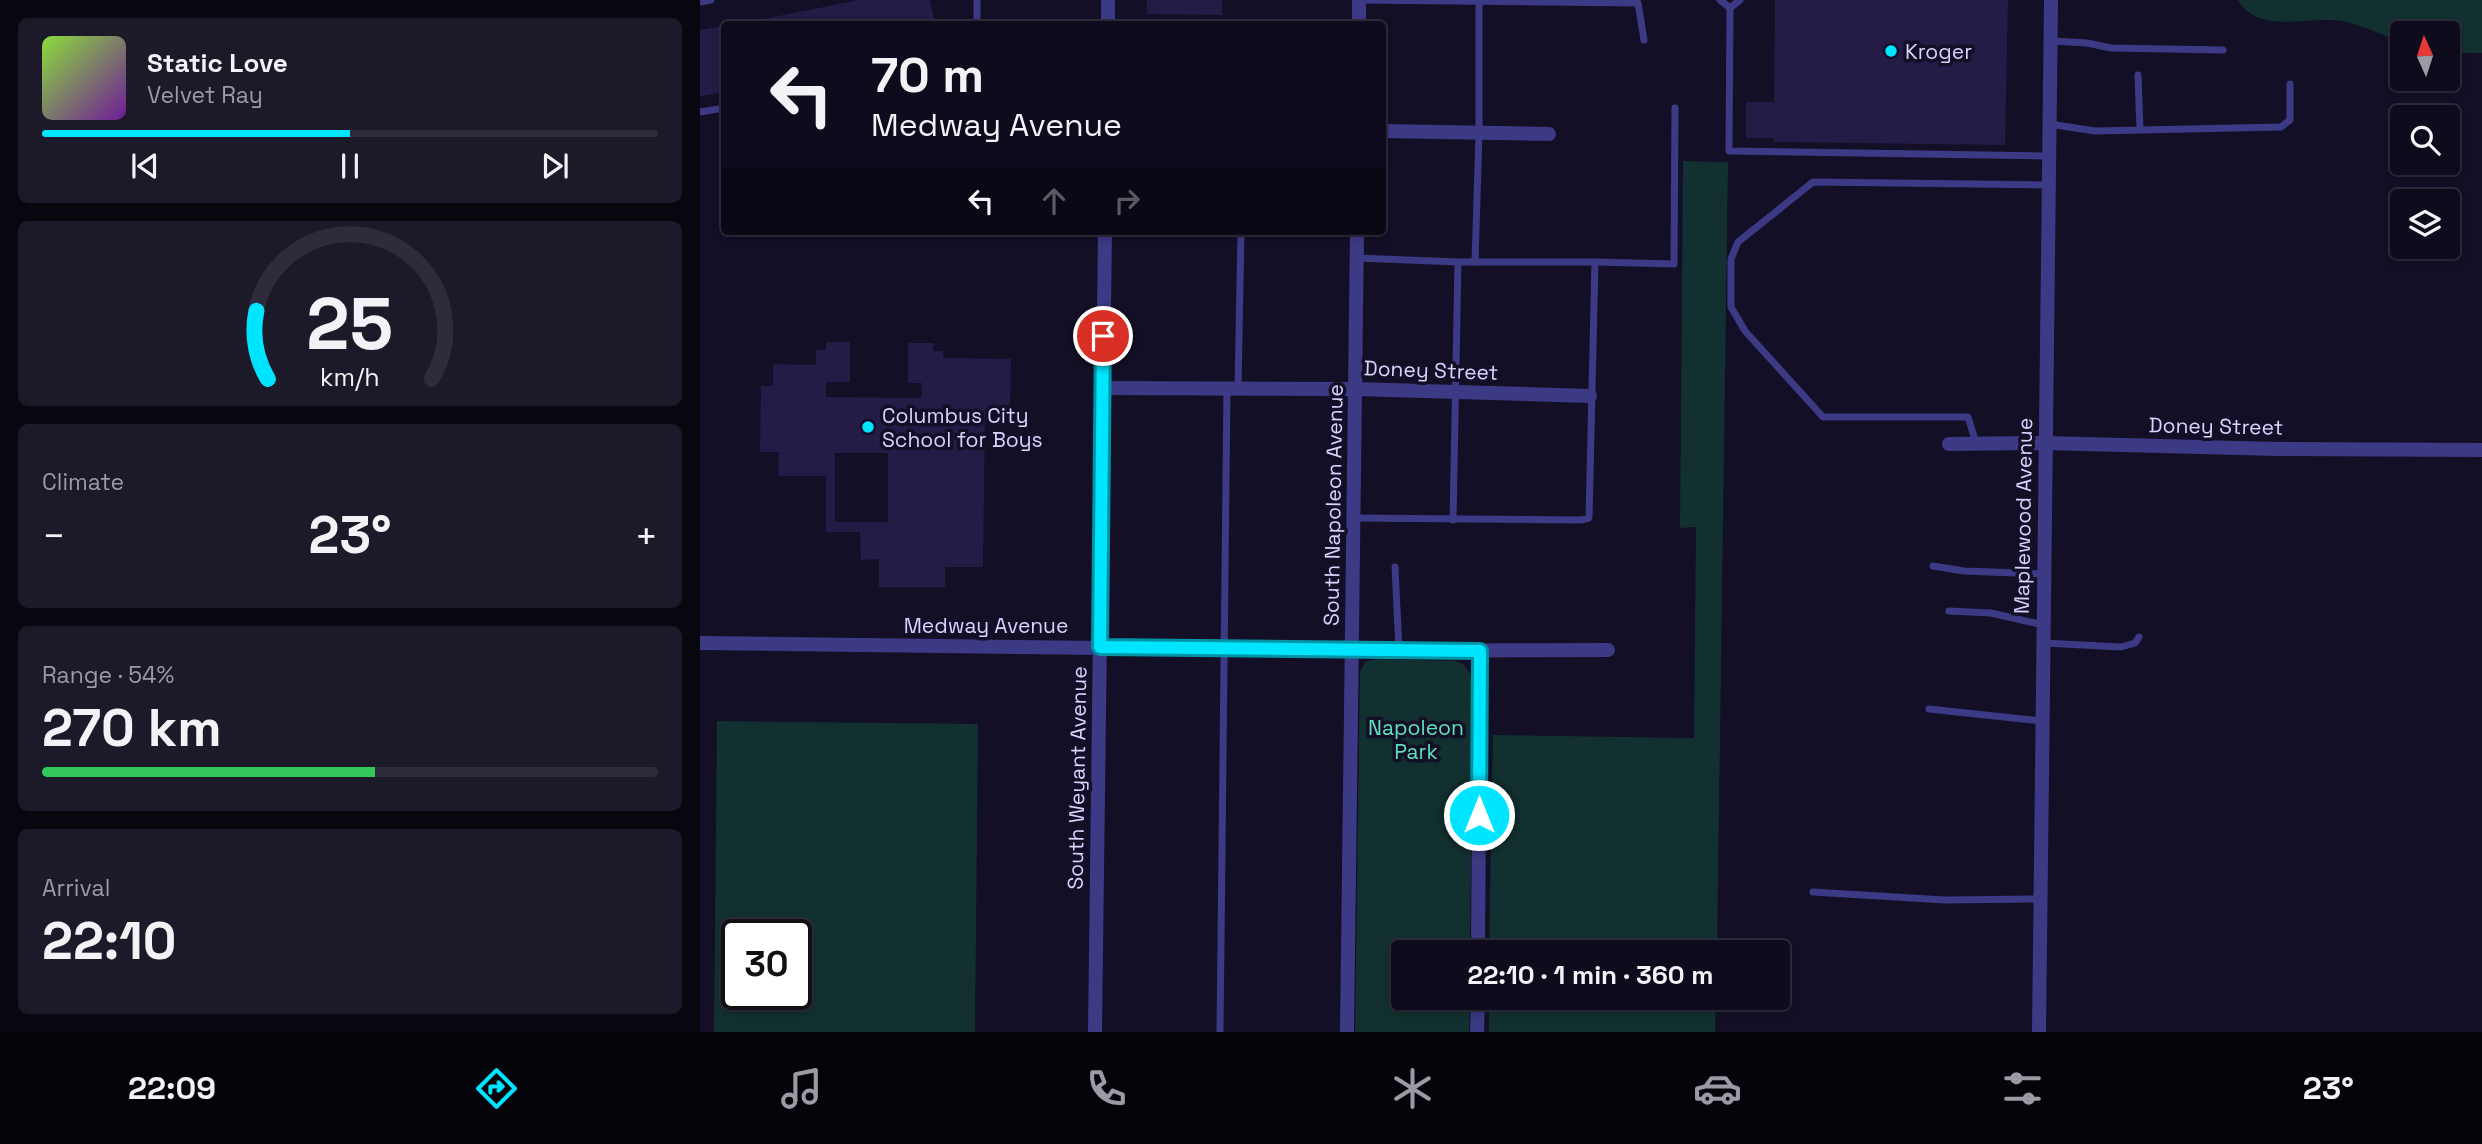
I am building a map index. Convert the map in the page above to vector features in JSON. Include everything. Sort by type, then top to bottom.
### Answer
[{"type":"street","points":[[1108,0],[1108,21]]},
{"type":"street","points":[[1359,0],[1359,21]]},
{"type":"street","name":"Maplewood Avenue","points":[[2039,1032],[2051,0]]},
{"type":"street","points":[[1386,131],[1549,134]]},
{"type":"street","name":"South Weyant Avenue","points":[[1095,1032],[1105,235]]},
{"type":"street","name":"South Napoleon Avenue","points":[[1347,1032],[1357,235]]},
{"type":"street","name":"Doney Street","points":[[1102,388],[1355,389],[1590,396]]},
{"type":"street","name":"Doney Street","points":[[1949,444],[2482,450]]},
{"type":"street","name":"Medway Avenue","points":[[700,643],[1352,651],[1608,650]]},
{"type":"street","points":[[1478,940],[1480,651]]},
{"type":"street","points":[[1477,1032],[1478,1010]]},
{"type":"lane","points":[[700,2],[711,0]]},
{"type":"lane","points":[[977,0],[977,21]]},
{"type":"lane","points":[[1359,0],[1638,3],[1644,40]]},
{"type":"lane","points":[[1720,0],[1730,8]]},
{"type":"lane","points":[[1730,8],[1740,0]]},
{"type":"lane","points":[[1475,262],[1479,2]]},
{"type":"lane","points":[[1730,8],[1729,151],[2048,156]]},
{"type":"lane","points":[[2050,41],[2087,43],[2111,48],[2223,50]]},
{"type":"lane","points":[[2138,75],[2140,130]]},
{"type":"lane","points":[[2048,124],[2095,131],[2281,127],[2290,120],[2290,85]]},
{"type":"lane","points":[[700,112],[721,108]]},
{"type":"lane","points":[[1357,258],[1674,264],[1675,108]]},
{"type":"lane","points":[[1977,444],[1968,417],[1823,418],[1745,331],[1731,307],[1731,260],[1738,242],[1813,182],[2048,185]]},
{"type":"lane","points":[[1220,1032],[1226,648],[1233,388],[1241,235]]},
{"type":"lane","points":[[1453,520],[1458,262]]},
{"type":"lane","points":[[1354,518],[1589,518],[1595,262]]},
{"type":"lane","points":[[1933,566],[1964,571],[2044,574]]},
{"type":"lane","points":[[1395,567],[1399,651]]},
{"type":"lane","points":[[1949,611],[1991,613],[2043,625]]},
{"type":"lane","points":[[2043,643],[2121,647],[2135,643],[2140,637]]},
{"type":"lane","points":[[1929,709],[2042,721]]},
{"type":"lane","points":[[1813,892],[1945,900],[2040,899]]},
{"type":"green space","points":[[2238,0],[2482,0],[2482,53],[2460,53],[2460,21],[2390,21],[2390,39],[2341,21],[2271,21],[2247,11]]},
{"type":"green space","points":[[1683,161],[1728,162],[1717,940],[1489,940],[1493,735],[1694,738],[1696,527],[1680,528]]},
{"type":"green space","name":"Napoleon Park","points":[[1375,659],[1455,661],[1464,665],[1473,678],[1470,940],[1391,940],[1391,1010],[1470,1010],[1469,1032],[1355,1032],[1360,672],[1365,662]]},
{"type":"green space","points":[[717,721],[978,724],[975,1032],[714,1032]]},
{"type":"green space","points":[[1489,1010],[1716,1010],[1715,1032],[1489,1032]]},
{"type":"building","points":[[859,0],[930,0],[934,21],[753,21]]},
{"type":"building","points":[[1147,0],[1222,0],[1222,15],[1147,14]]},
{"type":"building","name":"Kroger","points":[[1775,0],[2008,0],[2005,145],[1774,142],[1774,138],[1746,138],[1746,102],[1774,102]]},
{"type":"building","points":[[721,26],[721,97],[720,93],[700,96],[700,30]]},
{"type":"building","points":[[826,342],[850,342],[850,382],[826,382],[826,397],[921,398],[922,383],[908,383],[908,343],[934,343],[933,351],[943,351],[943,358],[1011,359],[1010,410],[985,410],[983,567],[945,567],[945,587],[879,587],[879,559],[861,560],[860,532],[826,532],[826,476],[778,476],[779,452],[760,452],[761,386],[773,386],[773,364],[816,365],[816,350],[826,350]],"holes":[[[835,453],[888,453],[888,522],[835,522]]]},
{"type":"place","name":"Kroger","points":[[1891,51]]},
{"type":"place","name":"Columbus City School for Boys","points":[[868,427]]},
{"type":"route","points":[[1103,336],[1100,647],[1480,651],[1479,815]]}]
